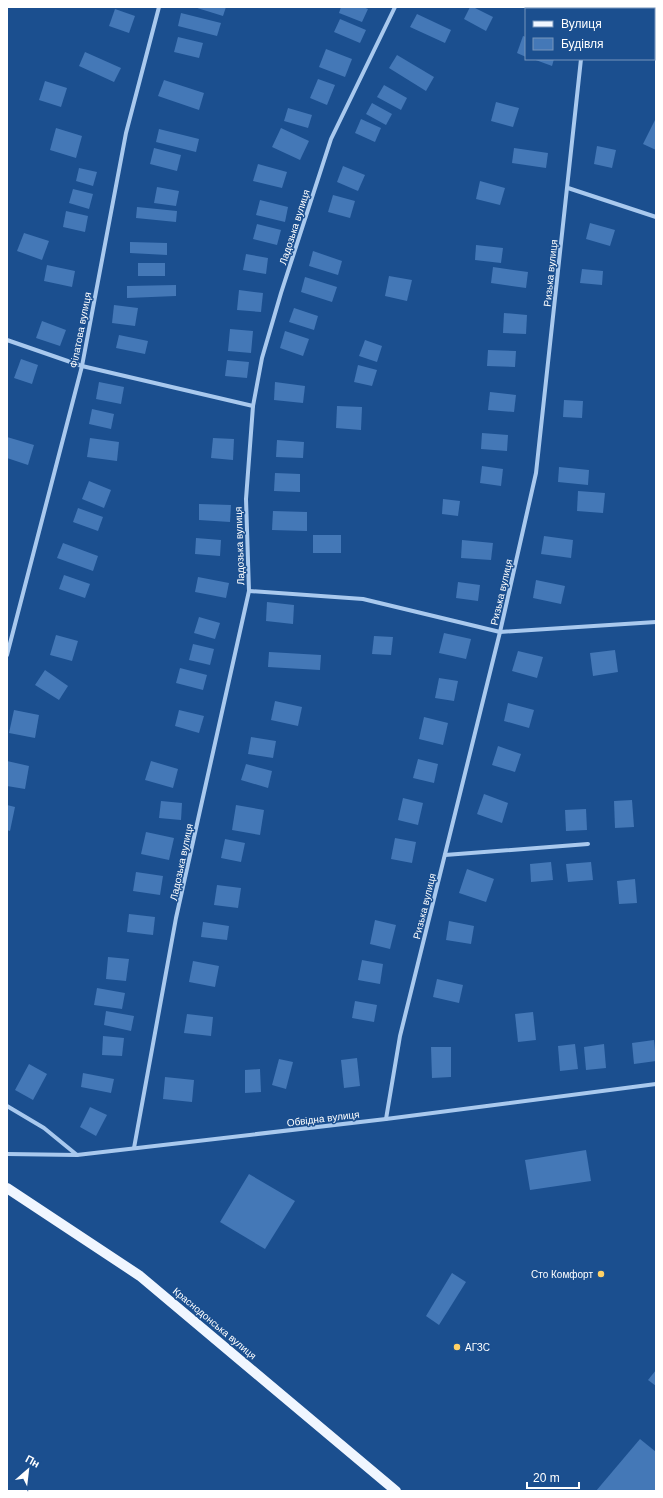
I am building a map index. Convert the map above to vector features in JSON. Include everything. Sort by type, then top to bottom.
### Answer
[{"type":"main road","name":"Краснодонська вулиця","points":[[7,1188],[140,1276],[396,1491]]},
{"type":"street","name":"Філатова вулиця","points":[[7,654],[82,366],[126,133],[159,7]]},
{"type":"street","name":"Ладозька вулиця","points":[[134,1148],[176,918],[249,591],[246,499],[252,406],[262,358],[281,293],[331,139],[396,7]]},
{"type":"street","name":"Ризька вулиця","points":[[386,1119],[400,1036],[500,632],[536,473],[581,60]]},
{"type":"street","points":[[568,188],[656,217]]},
{"type":"street","points":[[7,340],[82,366],[252,406]]},
{"type":"street","points":[[249,591],[363,599],[500,632],[656,622]]},
{"type":"street","points":[[445,855],[588,844]]},
{"type":"street","name":"Обвідна вулиця","points":[[7,1154],[77,1155],[386,1119],[656,1084]]},
{"type":"street","points":[[7,1106],[44,1128],[77,1155]]},
{"type":"building","points":[[194,7],[226,7],[223,16]]},
{"type":"building","points":[[341,7],[363,7],[368,9],[362,22],[339,13]]},
{"type":"building","points":[[470,7],[493,17],[486,31],[464,19]]},
{"type":"building","points":[[535,7],[558,7],[558,8]]},
{"type":"building","points":[[115,9],[135,16],[129,33],[109,26]]},
{"type":"building","points":[[181,13],[221,23],[217,36],[178,26]]},
{"type":"building","points":[[417,14],[451,30],[445,43],[410,27]]},
{"type":"building","points":[[340,19],[366,30],[360,43],[334,32]]},
{"type":"building","points":[[523,36],[525,37],[525,57],[517,53]]},
{"type":"building","points":[[178,37],[203,43],[199,58],[174,52]]},
{"type":"building","points":[[326,49],[352,59],[345,77],[319,67]]},
{"type":"building","points":[[85,52],[121,68],[114,82],[79,66]]},
{"type":"building","points":[[397,55],[434,77],[426,91],[389,68]]},
{"type":"building","points":[[536,60],[554,60],[552,66]]},
{"type":"building","points":[[318,79],[335,85],[327,105],[310,98]]},
{"type":"building","points":[[164,80],[204,93],[199,110],[158,96]]},
{"type":"building","points":[[45,81],[67,88],[61,107],[39,100]]},
{"type":"building","points":[[384,85],[407,98],[401,110],[377,97]]},
{"type":"building","points":[[496,102],[519,108],[513,127],[491,121]]},
{"type":"building","points":[[372,103],[392,114],[386,125],[366,114]]},
{"type":"building","points":[[288,108],[312,115],[308,128],[284,121]]},
{"type":"building","points":[[361,119],[381,128],[375,142],[355,133]]},
{"type":"building","points":[[656,120],[656,150],[643,144]]},
{"type":"building","points":[[56,128],[82,136],[76,158],[50,150]]},
{"type":"building","points":[[281,128],[309,141],[300,160],[272,147]]},
{"type":"building","points":[[159,129],[199,139],[196,152],[156,142]]},
{"type":"building","points":[[597,146],[616,150],[612,168],[594,164]]},
{"type":"building","points":[[154,148],[181,155],[177,171],[150,164]]},
{"type":"building","points":[[514,148],[548,153],[546,168],[512,163]]},
{"type":"building","points":[[258,164],[287,172],[282,188],[253,181]]},
{"type":"building","points":[[343,166],[365,175],[358,191],[337,182]]},
{"type":"building","points":[[79,168],[97,172],[93,186],[76,181]]},
{"type":"building","points":[[480,181],[505,188],[500,205],[476,199]]},
{"type":"building","points":[[157,187],[179,191],[176,206],[154,203]]},
{"type":"building","points":[[73,189],[93,194],[89,209],[69,203]]},
{"type":"building","points":[[333,195],[355,201],[350,218],[328,212]]},
{"type":"building","points":[[260,200],[288,207],[285,222],[256,215]]},
{"type":"building","points":[[137,207],[177,211],[176,222],[136,218]]},
{"type":"building","points":[[66,211],[88,216],[85,232],[63,227]]},
{"type":"building","points":[[590,223],[615,230],[610,246],[586,239]]},
{"type":"building","points":[[257,224],[281,230],[277,245],[253,239]]},
{"type":"building","points":[[24,233],[49,241],[42,260],[17,251]]},
{"type":"building","points":[[130,242],[167,243],[167,255],[130,253]]},
{"type":"building","points":[[476,245],[503,248],[501,263],[475,260]]},
{"type":"building","points":[[313,251],[342,261],[338,275],[309,266]]},
{"type":"building","points":[[246,254],[268,258],[266,274],[243,270]]},
{"type":"building","points":[[138,263],[165,263],[165,276],[138,276]]},
{"type":"building","points":[[47,265],[75,271],[72,287],[44,281]]},
{"type":"building","points":[[493,267],[528,272],[526,288],[491,283]]},
{"type":"building","points":[[582,269],[603,271],[602,285],[580,283]]},
{"type":"building","points":[[389,276],[412,280],[407,301],[385,296]]},
{"type":"building","points":[[305,277],[337,287],[332,302],[301,292]]},
{"type":"building","points":[[176,285],[176,296],[127,298],[127,286]]},
{"type":"building","points":[[239,290],[263,293],[261,312],[237,310]]},
{"type":"building","points":[[114,305],[138,308],[135,326],[112,323]]},
{"type":"building","points":[[294,308],[318,316],[314,330],[289,322]]},
{"type":"building","points":[[504,313],[527,315],[526,334],[503,333]]},
{"type":"building","points":[[42,321],[66,330],[60,346],[36,338]]},
{"type":"building","points":[[230,329],[253,331],[251,353],[228,351]]},
{"type":"building","points":[[285,331],[309,339],[303,356],[280,348]]},
{"type":"building","points":[[119,335],[148,341],[145,354],[116,348]]},
{"type":"building","points":[[365,340],[382,346],[377,362],[359,356]]},
{"type":"building","points":[[488,350],[516,351],[515,367],[487,366]]},
{"type":"building","points":[[21,359],[38,365],[32,384],[14,378]]},
{"type":"building","points":[[227,360],[249,362],[247,378],[225,376]]},
{"type":"building","points":[[358,365],[377,370],[372,386],[354,382]]},
{"type":"building","points":[[99,382],[124,387],[121,404],[96,399]]},
{"type":"building","points":[[275,382],[305,386],[303,403],[274,400]]},
{"type":"building","points":[[490,392],[516,395],[514,412],[488,410]]},
{"type":"building","points":[[564,400],[583,401],[582,418],[563,417]]},
{"type":"building","points":[[337,406],[362,407],[361,430],[336,428]]},
{"type":"building","points":[[92,409],[114,414],[111,429],[89,424]]},
{"type":"building","points":[[482,433],[508,435],[507,451],[481,449]]},
{"type":"building","points":[[7,437],[34,445],[28,465],[7,458]]},
{"type":"building","points":[[90,438],[119,442],[117,461],[87,457]]},
{"type":"building","points":[[213,438],[234,439],[233,460],[211,458]]},
{"type":"building","points":[[277,440],[304,442],[303,458],[276,457]]},
{"type":"building","points":[[482,466],[503,469],[501,486],[480,483]]},
{"type":"building","points":[[559,467],[589,470],[588,485],[558,482]]},
{"type":"building","points":[[275,473],[300,474],[300,492],[274,491]]},
{"type":"building","points":[[89,481],[111,490],[104,508],[82,499]]},
{"type":"building","points":[[578,491],[605,493],[603,513],[577,511]]},
{"type":"building","points":[[443,499],[460,501],[458,516],[442,514]]},
{"type":"building","points":[[199,504],[231,505],[230,522],[199,520]]},
{"type":"building","points":[[78,508],[103,517],[98,531],[73,522]]},
{"type":"building","points":[[273,511],[307,512],[307,531],[272,530]]},
{"type":"building","points":[[313,535],[341,535],[341,553],[313,553]]},
{"type":"building","points":[[544,536],[573,540],[571,558],[541,554]]},
{"type":"building","points":[[196,538],[221,540],[220,556],[195,554]]},
{"type":"building","points":[[462,540],[493,543],[491,560],[461,558]]},
{"type":"building","points":[[63,543],[98,556],[93,571],[57,558]]},
{"type":"building","points":[[64,575],[90,584],[85,598],[59,589]]},
{"type":"building","points":[[198,577],[229,583],[226,598],[195,592]]},
{"type":"building","points":[[536,580],[565,586],[561,604],[533,598]]},
{"type":"building","points":[[458,582],[480,585],[478,601],[456,598]]},
{"type":"building","points":[[267,602],[294,605],[293,624],[266,621]]},
{"type":"building","points":[[199,617],[220,623],[215,639],[194,633]]},
{"type":"building","points":[[444,633],[471,639],[466,659],[439,653]]},
{"type":"building","points":[[56,635],[78,641],[72,661],[50,655]]},
{"type":"building","points":[[374,636],[393,637],[391,655],[372,654]]},
{"type":"building","points":[[193,644],[214,649],[210,665],[189,660]]},
{"type":"building","points":[[615,650],[618,672],[593,676],[590,653]]},
{"type":"building","points":[[518,651],[543,657],[537,678],[512,671]]},
{"type":"building","points":[[269,652],[321,655],[320,670],[268,667]]},
{"type":"building","points":[[180,668],[207,675],[203,690],[176,683]]},
{"type":"building","points":[[45,670],[68,686],[59,700],[35,685]]},
{"type":"building","points":[[439,678],[458,681],[454,701],[435,698]]},
{"type":"building","points":[[275,701],[302,707],[298,726],[271,720]]},
{"type":"building","points":[[508,703],[534,710],[529,728],[504,721]]},
{"type":"building","points":[[14,710],[39,715],[35,738],[9,733]]},
{"type":"building","points":[[179,710],[204,716],[199,733],[175,726]]},
{"type":"building","points":[[424,717],[448,723],[443,745],[419,739]]},
{"type":"building","points":[[251,737],[276,741],[273,758],[248,754]]},
{"type":"building","points":[[498,746],[521,754],[515,772],[492,765]]},
{"type":"building","points":[[418,759],[438,764],[434,783],[413,778]]},
{"type":"building","points":[[7,761],[29,766],[25,789],[7,786]]},
{"type":"building","points":[[151,761],[178,769],[173,788],[145,780]]},
{"type":"building","points":[[246,764],[272,771],[268,788],[241,780]]},
{"type":"building","points":[[484,794],[508,803],[502,823],[477,814]]},
{"type":"building","points":[[403,798],[423,803],[418,825],[398,820]]},
{"type":"building","points":[[632,800],[634,827],[615,828],[614,801]]},
{"type":"building","points":[[161,801],[182,803],[181,820],[159,818]]},
{"type":"building","points":[[7,805],[15,807],[10,831],[7,830]]},
{"type":"building","points":[[236,805],[264,810],[260,835],[232,830]]},
{"type":"building","points":[[586,809],[587,830],[566,831],[565,810]]},
{"type":"building","points":[[146,832],[174,838],[169,860],[141,854]]},
{"type":"building","points":[[395,838],[416,842],[412,863],[391,859]]},
{"type":"building","points":[[225,839],[245,843],[241,862],[221,858]]},
{"type":"building","points":[[551,862],[553,880],[531,882],[530,864]]},
{"type":"building","points":[[591,862],[593,880],[568,882],[566,864]]},
{"type":"building","points":[[467,869],[494,879],[486,902],[459,893]]},
{"type":"building","points":[[136,872],[163,876],[160,895],[133,891]]},
{"type":"building","points":[[635,879],[637,903],[619,904],[617,881]]},
{"type":"building","points":[[217,885],[241,888],[238,908],[214,905]]},
{"type":"building","points":[[129,914],[155,917],[153,935],[127,932]]},
{"type":"building","points":[[375,920],[396,925],[390,949],[370,944]]},
{"type":"building","points":[[449,921],[474,926],[471,944],[446,940]]},
{"type":"building","points":[[203,922],[229,926],[227,940],[201,937]]},
{"type":"building","points":[[108,957],[129,959],[126,981],[106,979]]},
{"type":"building","points":[[362,960],[383,964],[380,984],[358,980]]},
{"type":"building","points":[[193,961],[219,966],[215,987],[189,982]]},
{"type":"building","points":[[437,979],[463,985],[459,1003],[433,997]]},
{"type":"building","points":[[97,988],[125,993],[122,1009],[94,1005]]},
{"type":"building","points":[[355,1001],[377,1005],[374,1022],[352,1018]]},
{"type":"building","points":[[106,1011],[134,1016],[131,1031],[104,1025]]},
{"type":"building","points":[[533,1012],[536,1040],[518,1042],[515,1014]]},
{"type":"building","points":[[187,1014],[213,1017],[211,1036],[184,1033]]},
{"type":"building","points":[[103,1036],[124,1038],[122,1056],[102,1055]]},
{"type":"building","points":[[654,1040],[656,1061],[634,1064],[632,1043]]},
{"type":"building","points":[[575,1044],[578,1069],[560,1071],[558,1046]]},
{"type":"building","points":[[604,1044],[606,1068],[586,1070],[584,1047]]},
{"type":"building","points":[[431,1047],[451,1047],[451,1077],[432,1078]]},
{"type":"building","points":[[357,1058],[360,1086],[344,1088],[341,1060]]},
{"type":"building","points":[[279,1059],[293,1062],[286,1089],[272,1085]]},
{"type":"building","points":[[29,1064],[47,1074],[33,1100],[15,1090]]},
{"type":"building","points":[[260,1069],[261,1092],[245,1093],[245,1070]]},
{"type":"building","points":[[83,1073],[114,1079],[111,1093],[81,1087]]},
{"type":"building","points":[[165,1077],[194,1080],[192,1102],[163,1099]]},
{"type":"building","points":[[90,1107],[107,1115],[96,1136],[80,1127]]},
{"type":"building","points":[[586,1150],[591,1181],[530,1190],[525,1160]]},
{"type":"building","points":[[249,1174],[295,1201],[265,1249],[220,1222]]},
{"type":"building","points":[[452,1273],[466,1282],[439,1325],[426,1316]]},
{"type":"building","points":[[656,1370],[656,1386],[648,1380]]},
{"type":"building","points":[[640,1439],[656,1452],[656,1491],[596,1491]]},
{"type":"place","name":"Сто Комфорт","points":[[601,1274]]},
{"type":"place","name":"АГЗС","points":[[457,1347]]}]
